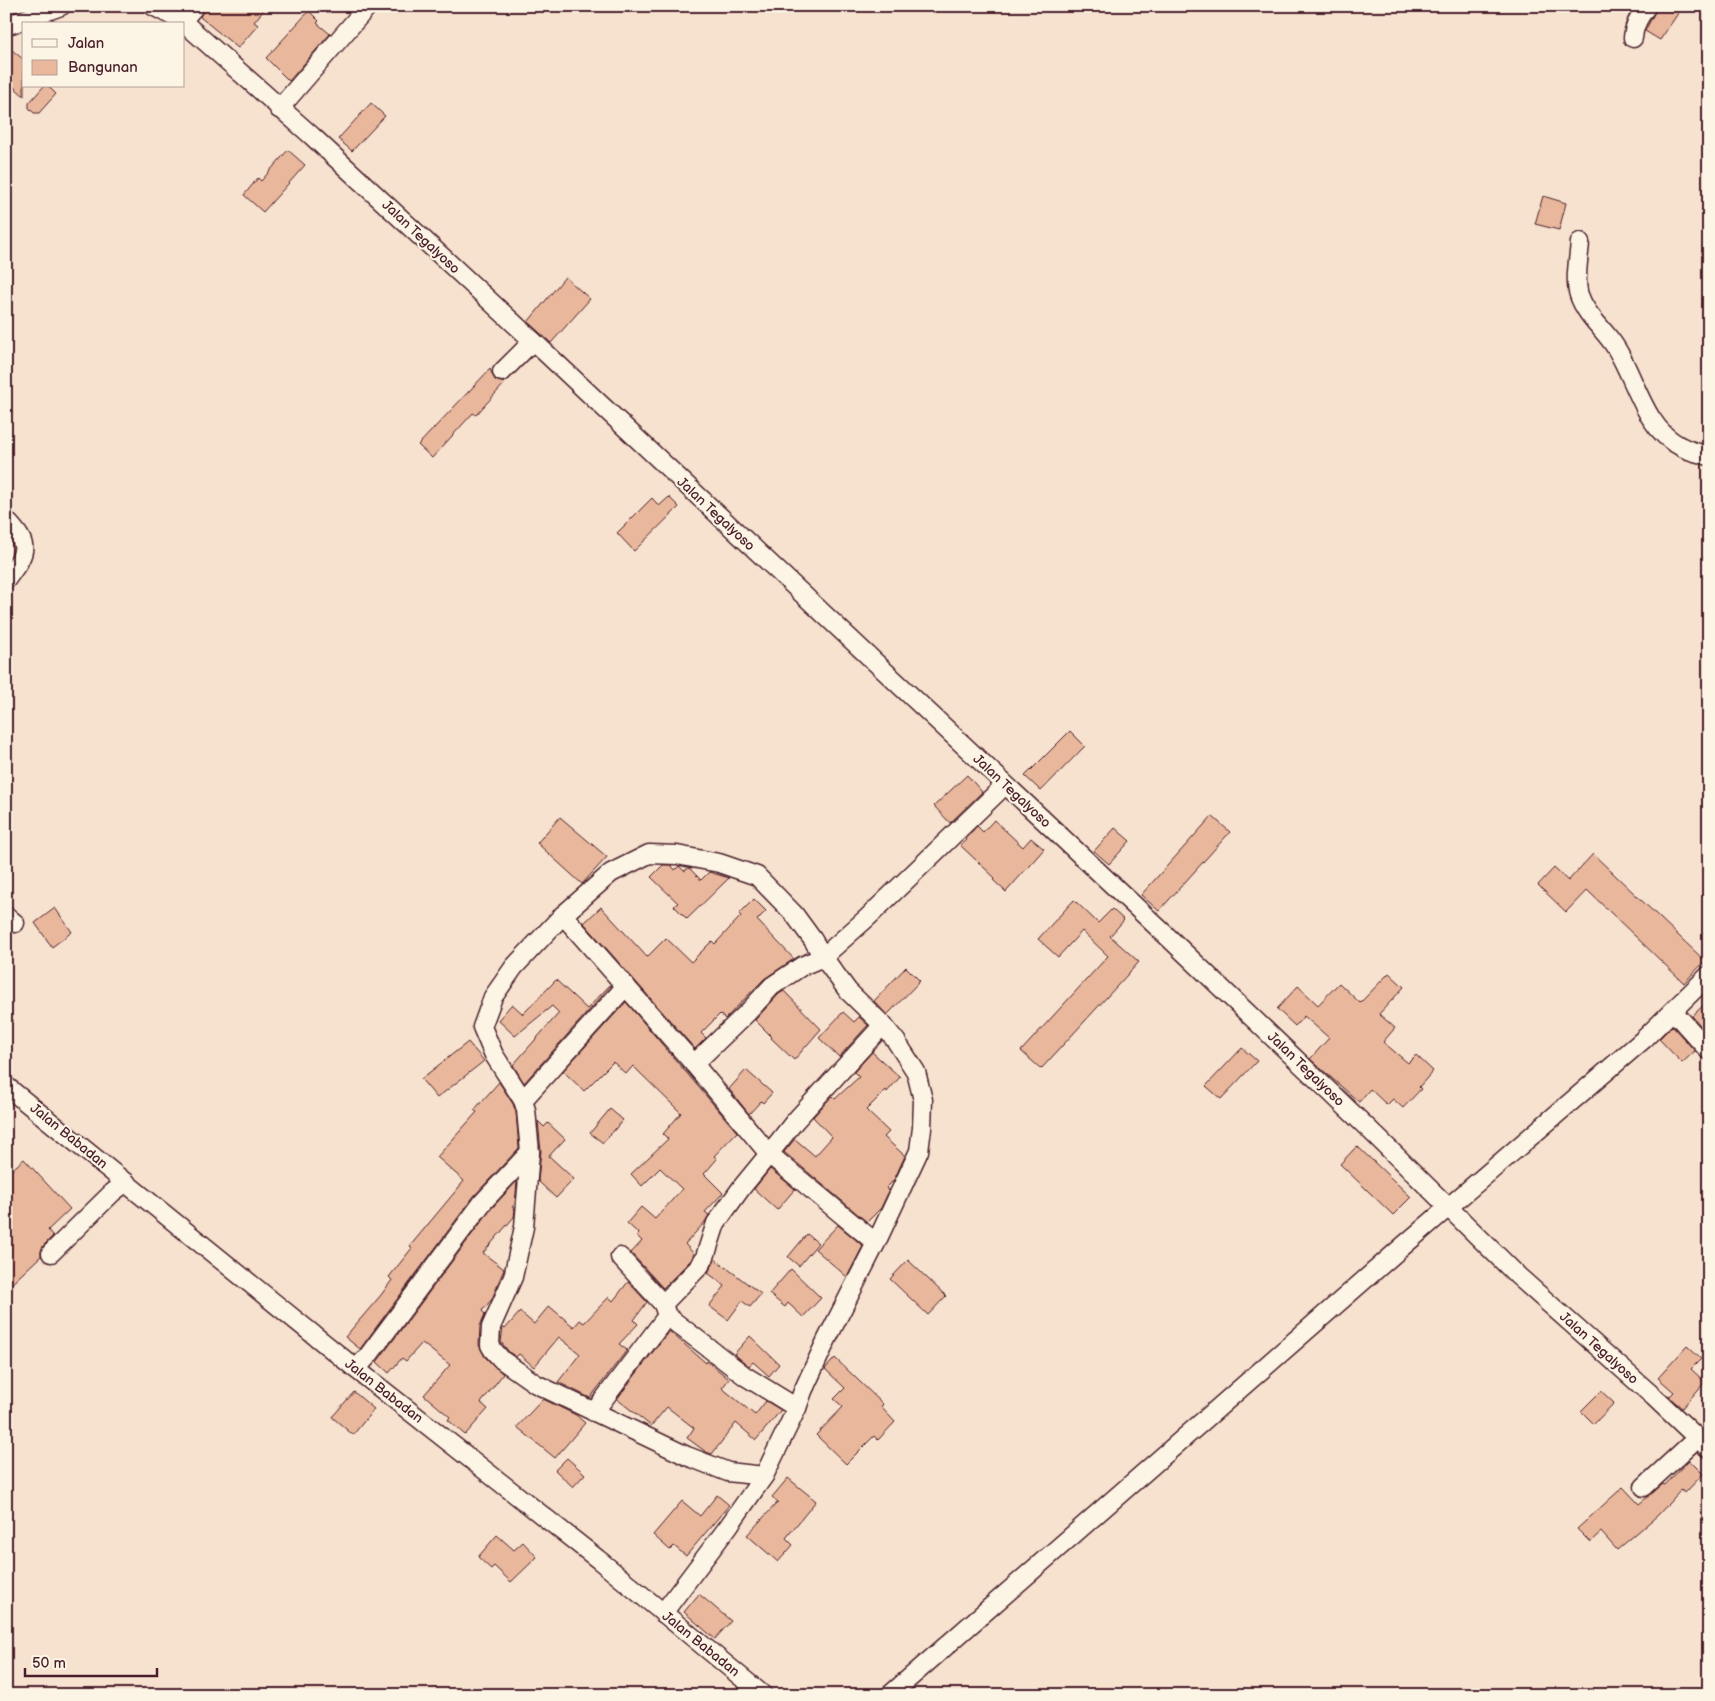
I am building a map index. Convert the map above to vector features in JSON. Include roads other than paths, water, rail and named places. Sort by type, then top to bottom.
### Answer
[{"type":"street","points":[[6,26],[60,6]]},
{"type":"street","name":"Jalan Tegalyoso","points":[[153,6],[182,21]]},
{"type":"street","points":[[182,21],[195,6]]},
{"type":"street","points":[[279,109],[368,6]]},
{"type":"street","points":[[1633,38],[1637,20],[1647,6]]},
{"type":"street","name":"Jalan Tegalyoso","points":[[185,24],[279,109],[312,136],[533,341],[1169,938],[1518,1276],[1703,1444]]},
{"type":"street","points":[[1580,242],[1578,293],[1584,305],[1620,353],[1652,422],[1664,435],[1680,446],[1709,456]]},
{"type":"street","points":[[502,372],[533,341]]},
{"type":"street","points":[[6,520],[18,532],[24,548],[17,564],[6,580]]},
{"type":"street","points":[[694,1064],[772,986],[802,966],[823,957],[867,918],[1005,785]]},
{"type":"street","points":[[663,1612],[728,1527],[764,1476],[797,1408],[827,1339],[876,1244],[919,1151],[923,1100],[916,1072],[896,1041],[883,1025],[848,991],[794,914],[757,876],[719,863],[677,854],[649,854],[611,873],[563,915],[514,967],[493,997],[482,1027],[494,1055],[522,1100],[526,1110],[530,1152],[524,1227],[512,1278],[491,1327],[490,1345],[502,1360],[536,1384],[594,1412],[687,1456],[728,1472],[764,1476]]},
{"type":"street","points":[[563,915],[694,1064],[769,1154],[876,1244]]},
{"type":"street","points":[[890,1695],[1402,1247],[1644,1039],[1709,975]]},
{"type":"street","points":[[522,1100],[626,986]]},
{"type":"street","points":[[1673,1011],[1709,1051]]},
{"type":"street","points":[[594,1412],[665,1310],[699,1267],[716,1223],[801,1114],[883,1025]]},
{"type":"street","name":"Jalan Babadan","points":[[6,1086],[356,1369],[663,1612],[763,1695]]},
{"type":"street","points":[[356,1369],[368,1356],[483,1202],[530,1152]]},
{"type":"street","points":[[51,1253],[112,1193],[126,1182]]},
{"type":"street","points":[[620,1258],[665,1310],[745,1376],[797,1408]]},
{"type":"street","points":[[1644,1487],[1703,1444]]}]
